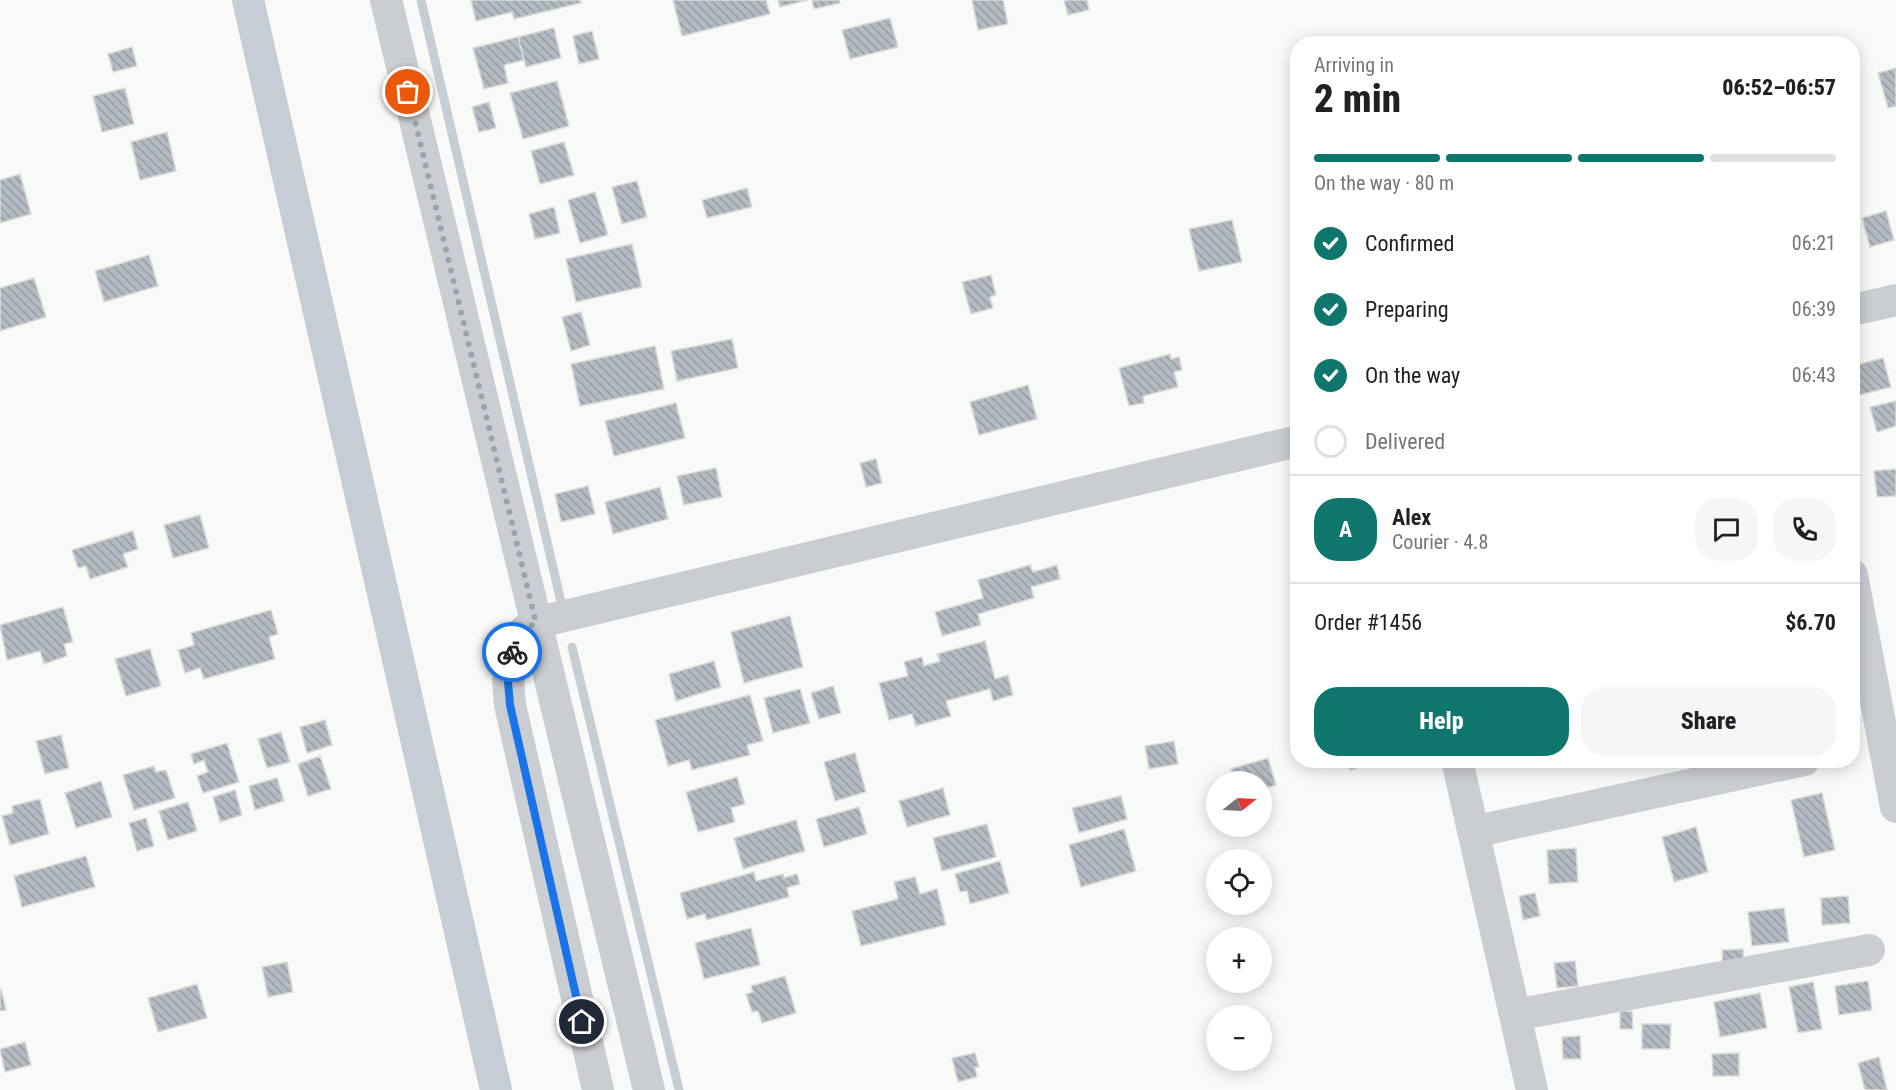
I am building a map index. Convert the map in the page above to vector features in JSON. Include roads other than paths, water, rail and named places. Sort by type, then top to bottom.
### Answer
[{"type":"street","points":[[386,0],[529,626],[649,1090]]},
{"type":"street","points":[[1860,308],[1896,300]]},
{"type":"street","points":[[598,1090],[510,705],[510,660],[514,642],[529,626],[1290,443]]},
{"type":"street","points":[[1860,617],[1896,807]]},
{"type":"street","points":[[1459,768],[1532,1090]]},
{"type":"street","points":[[1473,832],[1767,768]]},
{"type":"street","points":[[1515,1015],[1869,950]]},
{"type":"waterway","points":[[248,0],[496,1090]]},
{"type":"waterway","points":[[421,0],[561,602]]},
{"type":"waterway","points":[[572,647],[679,1090]]}]
